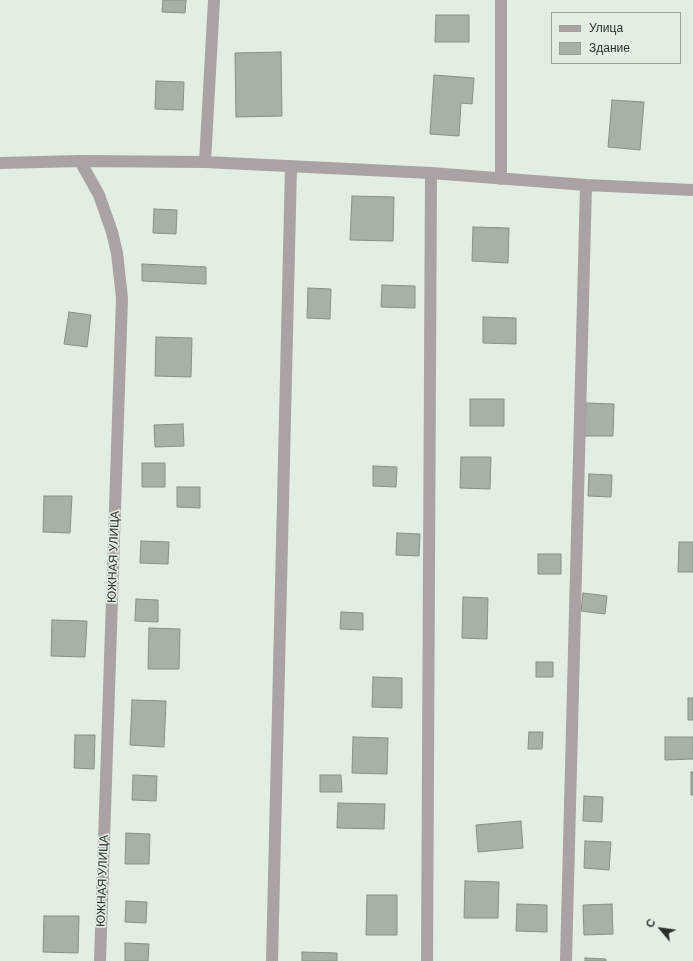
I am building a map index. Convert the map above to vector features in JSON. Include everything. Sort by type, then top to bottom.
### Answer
[{"type":"street","points":[[205,162],[214,0]]},
{"type":"street","points":[[501,0],[501,179]]},
{"type":"street","points":[[0,163],[80,161],[205,162],[430,173],[586,185],[693,190]]},
{"type":"street","name":"ЮЖНАЯ УЛИЦА","points":[[80,161],[99,195],[112,232],[117,253],[122,298],[100,961]]},
{"type":"street","points":[[272,961],[291,167]]},
{"type":"street","points":[[427,961],[430,173]]},
{"type":"street","points":[[566,961],[586,185]]},
{"type":"building","points":[[163,0],[186,0],[185,13],[162,12]]},
{"type":"building","points":[[436,15],[469,15],[469,42],[435,42]]},
{"type":"building","points":[[281,52],[282,116],[236,117],[235,53]]},
{"type":"building","points":[[434,75],[474,78],[472,104],[461,103],[459,136],[430,134]]},
{"type":"building","points":[[156,81],[184,82],[183,110],[155,109]]},
{"type":"building","points":[[612,100],[644,102],[640,150],[608,147]]},
{"type":"building","points":[[352,196],[394,197],[393,241],[350,240]]},
{"type":"building","points":[[154,209],[177,210],[176,234],[153,233]]},
{"type":"building","points":[[473,227],[509,228],[508,263],[472,261]]},
{"type":"building","points":[[142,264],[206,267],[206,284],[142,281]]},
{"type":"building","points":[[382,285],[415,286],[415,308],[381,307]]},
{"type":"building","points":[[308,288],[331,289],[330,319],[307,318]]},
{"type":"building","points":[[69,312],[91,315],[87,347],[64,344]]},
{"type":"building","points":[[483,317],[516,318],[516,344],[483,343]]},
{"type":"building","points":[[156,337],[192,338],[191,377],[155,376]]},
{"type":"building","points":[[470,399],[504,399],[504,426],[470,426]]},
{"type":"building","points":[[586,403],[614,404],[613,436],[585,436]]},
{"type":"building","points":[[183,424],[184,446],[155,447],[154,425]]},
{"type":"building","points":[[461,457],[491,457],[490,489],[460,488]]},
{"type":"building","points":[[142,463],[165,463],[165,487],[142,487]]},
{"type":"building","points":[[373,466],[397,467],[396,487],[373,486]]},
{"type":"building","points":[[589,474],[612,475],[611,497],[588,496]]},
{"type":"building","points":[[177,487],[200,487],[200,508],[177,507]]},
{"type":"building","points":[[44,496],[72,496],[70,533],[43,532]]},
{"type":"building","points":[[397,533],[420,534],[419,556],[396,555]]},
{"type":"building","points":[[141,541],[169,542],[168,564],[140,563]]},
{"type":"building","points":[[679,542],[693,542],[693,572],[678,572]]},
{"type":"building","points":[[538,554],[561,554],[561,574],[538,574]]},
{"type":"building","points":[[583,593],[607,596],[605,614],[581,611]]},
{"type":"building","points":[[463,597],[488,598],[487,639],[462,638]]},
{"type":"building","points":[[136,599],[158,600],[158,622],[135,621]]},
{"type":"building","points":[[341,612],[363,613],[363,630],[340,629]]},
{"type":"building","points":[[52,620],[87,621],[85,657],[51,656]]},
{"type":"building","points":[[149,628],[180,629],[179,669],[148,669]]},
{"type":"building","points":[[536,662],[553,662],[553,677],[536,677]]},
{"type":"building","points":[[373,677],[402,678],[402,708],[372,707]]},
{"type":"building","points":[[688,698],[693,698],[693,720],[688,720]]},
{"type":"building","points":[[132,700],[166,701],[164,747],[130,745]]},
{"type":"building","points":[[529,732],[543,732],[542,749],[528,749]]},
{"type":"building","points":[[75,735],[95,735],[94,769],[74,768]]},
{"type":"building","points":[[353,737],[388,738],[387,774],[352,773]]},
{"type":"building","points":[[665,737],[693,737],[693,759],[665,760]]},
{"type":"building","points":[[691,772],[693,772],[693,795],[691,795]]},
{"type":"building","points":[[133,775],[157,776],[156,801],[132,800]]},
{"type":"building","points":[[320,775],[341,775],[342,792],[320,792]]},
{"type":"building","points":[[584,796],[603,797],[602,822],[583,821]]},
{"type":"building","points":[[338,803],[385,804],[384,829],[337,828]]},
{"type":"building","points":[[521,821],[523,848],[478,852],[476,825]]},
{"type":"building","points":[[126,833],[150,834],[149,864],[125,864]]},
{"type":"building","points":[[585,841],[611,842],[609,870],[584,868]]},
{"type":"building","points":[[465,881],[499,882],[498,918],[464,918]]},
{"type":"building","points":[[367,895],[397,895],[397,935],[366,935]]},
{"type":"building","points":[[126,901],[147,902],[146,923],[125,922]]},
{"type":"building","points":[[517,904],[547,905],[547,932],[516,931]]},
{"type":"building","points":[[612,904],[613,934],[584,935],[583,905]]},
{"type":"building","points":[[44,916],[79,916],[78,953],[43,952]]},
{"type":"building","points":[[125,943],[149,944],[148,961],[125,961]]},
{"type":"building","points":[[302,952],[337,953],[337,961],[302,961]]},
{"type":"building","points":[[585,958],[606,959],[606,961],[585,961]]}]
